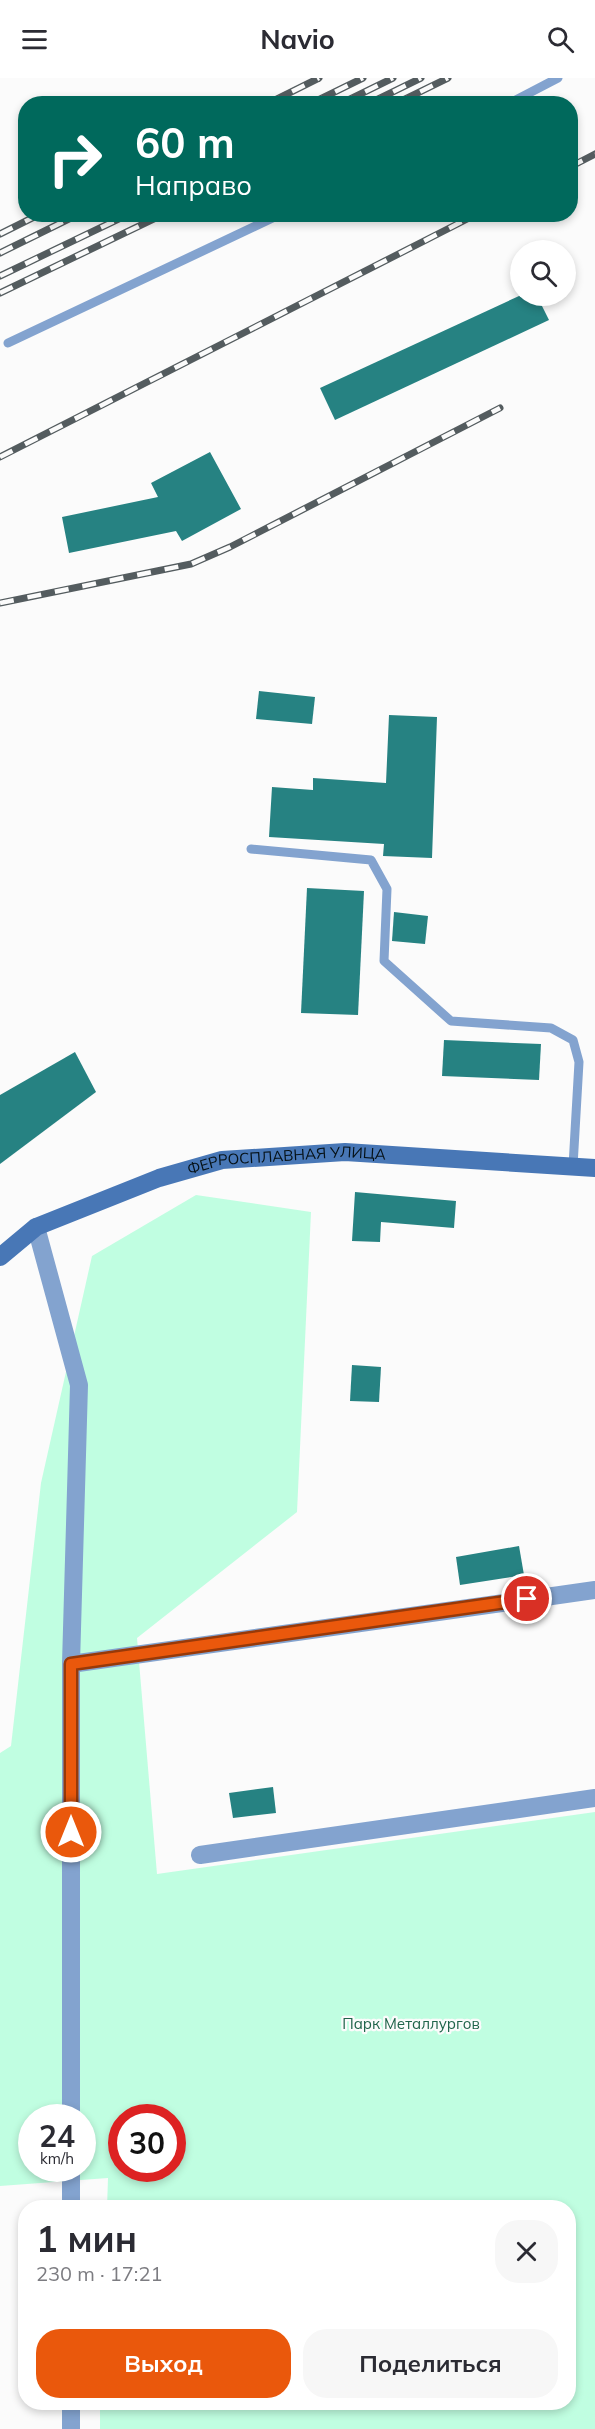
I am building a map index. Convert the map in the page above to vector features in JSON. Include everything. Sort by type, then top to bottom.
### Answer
[{"type":"main road","name":"ФЕРРОСПЛАВНАЯ УЛИЦА","points":[[0,1257],[36,1227],[159,1178],[222,1160],[345,1152],[595,1168]]},
{"type":"street","points":[[36,1227],[80,1385],[71,1664],[71,2104]]},
{"type":"street","points":[[71,1664],[595,1590]]},
{"type":"street","points":[[200,1855],[595,1798]]},
{"type":"street","points":[[71,2182],[71,2200]]},
{"type":"street","points":[[71,2410],[71,2429]]},
{"type":"lane","points":[[523,96],[558,78]]},
{"type":"lane","points":[[8,343],[264,222]]},
{"type":"lane","points":[[251,849],[371,860],[387,889],[384,961],[451,1021],[551,1028],[573,1040],[579,1062],[573,1166]]},
{"type":"green space","name":"Парк Металлургов","points":[[196,1195],[311,1212],[297,1512],[137,1638],[157,1874],[595,1812],[595,2429],[100,2429],[100,2410],[576,2410],[576,2200],[107,2200],[108,2178],[96,2179],[96,2104],[18,2104],[18,2182],[54,2182],[0,2186],[0,1753],[11,1746],[41,1483],[92,1256]]},
{"type":"building","points":[[510,300],[510,306],[542,306],[549,320],[335,420],[320,388]]},
{"type":"building","points":[[210,452],[241,509],[182,541],[176,531],[69,553],[62,517],[158,497],[151,483]]},
{"type":"building","points":[[259,691],[315,697],[312,724],[256,719]]},
{"type":"building","points":[[389,715],[437,717],[432,858],[383,856],[384,844],[269,837],[272,787],[313,790],[313,778],[386,783]]},
{"type":"building","points":[[307,888],[364,891],[358,1015],[301,1013]]},
{"type":"building","points":[[394,912],[428,916],[425,944],[392,941]]},
{"type":"building","points":[[444,1040],[541,1044],[539,1080],[442,1076]]},
{"type":"building","points":[[75,1052],[96,1092],[0,1164],[0,1095]]},
{"type":"building","points":[[355,1192],[456,1201],[454,1228],[381,1222],[380,1242],[352,1241]]},
{"type":"building","points":[[352,1365],[381,1367],[379,1402],[350,1401]]},
{"type":"building","points":[[519,1546],[524,1575],[460,1585],[456,1557]]},
{"type":"building","points":[[273,1787],[276,1813],[233,1818],[229,1793]]},
{"type":"railway","points":[[283,96],[319,78]]},
{"type":"railway","points":[[326,96],[363,78]]},
{"type":"railway","points":[[356,96],[393,78]]},
{"type":"railway","points":[[384,96],[421,78]]},
{"type":"railway","points":[[411,96],[448,78]]},
{"type":"railway","points":[[578,163],[595,154]]},
{"type":"railway","points":[[0,234],[24,222]]},
{"type":"railway","points":[[0,253],[63,222]]},
{"type":"railway","points":[[0,276],[112,222]]},
{"type":"railway","points":[[0,293],[147,222]]},
{"type":"railway","points":[[0,457],[461,222]]},
{"type":"railway","points":[[0,603],[191,564],[230,547],[500,408]]},
{"type":"route","points":[[71,1832],[71,1664],[527,1599]]}]
